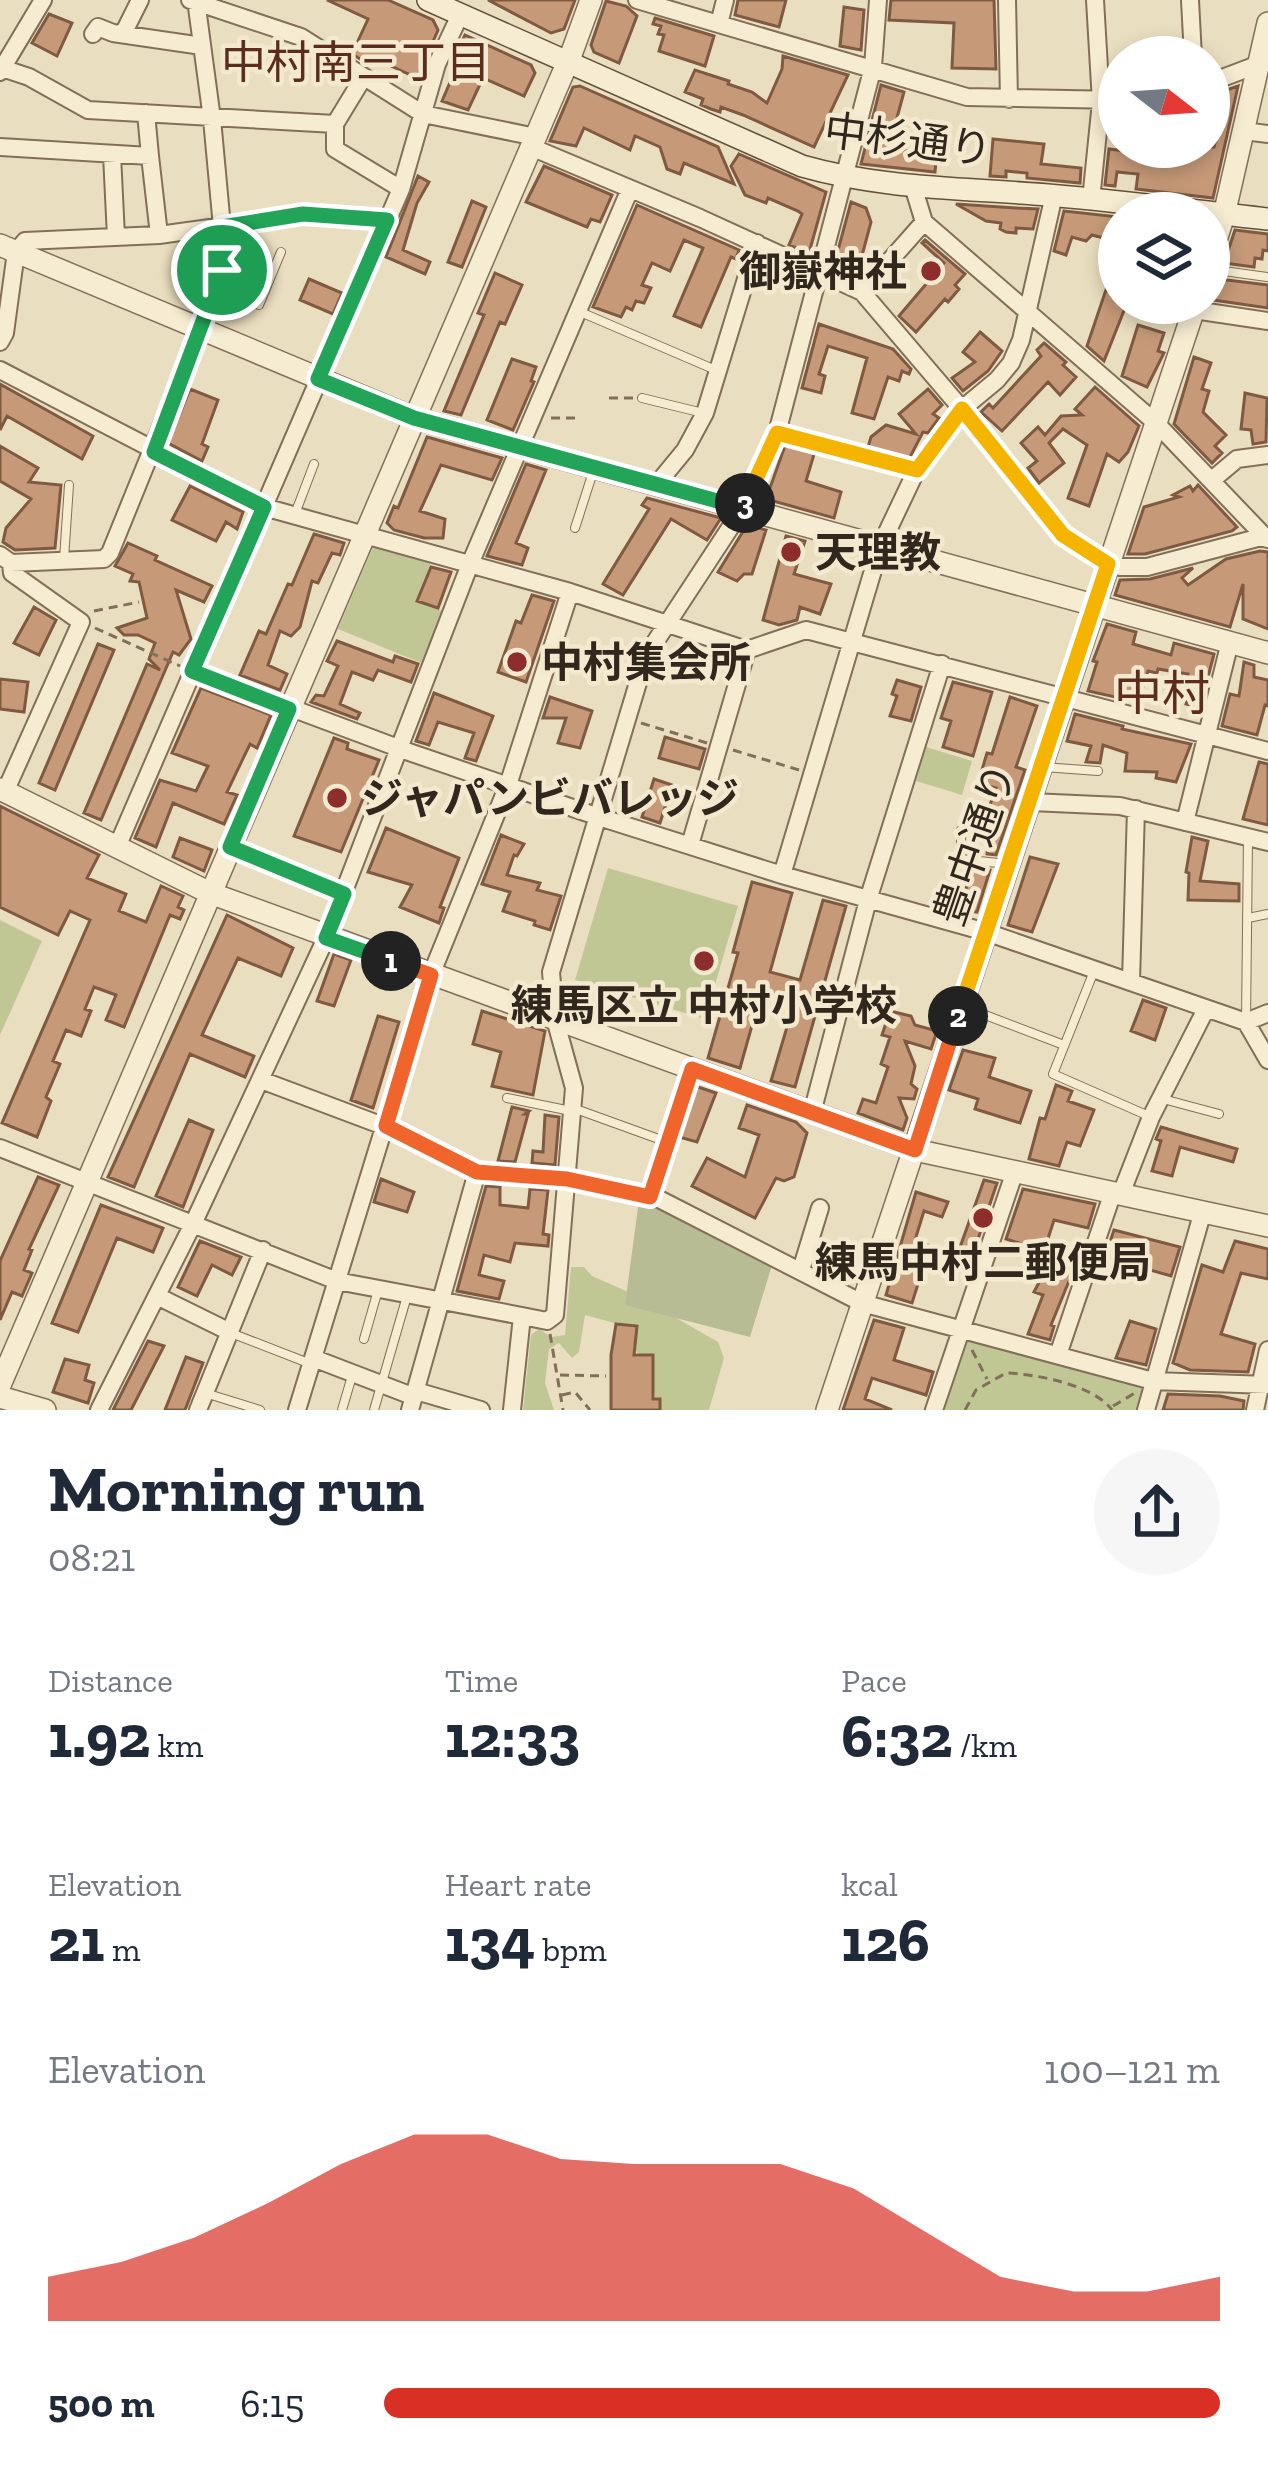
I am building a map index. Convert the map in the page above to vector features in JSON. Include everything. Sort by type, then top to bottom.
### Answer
[{"type":"street","points":[[43,0],[1,70],[28,77],[88,110],[335,124]]},
{"type":"street","points":[[123,34],[140,0]]},
{"type":"street","name":"中杉通り","points":[[428,0],[802,166],[913,186],[1098,201]]},
{"type":"street","points":[[0,1385],[567,64],[590,0]]},
{"type":"street","points":[[637,0],[664,4],[967,98],[1098,101]]},
{"type":"street","points":[[719,24],[725,0]]},
{"type":"street","points":[[0,1148],[338,1281],[547,1321],[555,1315],[574,1088],[555,1019],[550,972],[646,656],[743,508],[777,433],[873,67],[878,0]]},
{"type":"street","points":[[1007,0],[1009,99]]},
{"type":"street","points":[[1095,0],[1100,36]]},
{"type":"street","points":[[1190,0],[1192,36]]},
{"type":"street","points":[[913,186],[925,222],[1156,423],[1266,538],[1147,568],[1108,564],[1063,535],[862,292],[533,142],[423,114],[301,38],[194,2],[212,119],[222,270],[202,331],[110,554],[104,559],[64,561],[5,559],[12,573],[81,622],[3,791],[210,893],[915,1150],[1268,1226]]},
{"type":"street","points":[[117,847],[401,189],[437,64],[460,15]]},
{"type":"street","points":[[1229,192],[1264,62],[1268,23]]},
{"type":"street","points":[[93,34],[98,27],[202,46]]},
{"type":"street","points":[[1230,75],[1264,62]]},
{"type":"street","points":[[363,78],[335,124],[335,149],[401,189]]},
{"type":"street","points":[[146,113],[159,235]]},
{"type":"street","points":[[1244,131],[1268,134]]},
{"type":"street","points":[[0,147],[151,155]]},
{"type":"street","points":[[112,154],[116,237]]},
{"type":"street","points":[[1091,200],[1098,164]]},
{"type":"street","points":[[100,1410],[326,938],[470,564],[630,189]]},
{"type":"street","points":[[782,875],[880,547],[917,470],[962,409],[1011,363],[1028,313],[1054,195]]},
{"type":"street","points":[[8,248],[25,241],[159,235],[303,214],[387,220]]},
{"type":"street","name":"中杉通り","points":[[1230,215],[1268,220]]},
{"type":"street","points":[[862,292],[925,222]]},
{"type":"street","points":[[657,484],[705,413],[757,243]]},
{"type":"street","points":[[8,248],[414,418],[1268,653]]},
{"type":"street","points":[[0,342],[5,333],[8,248]]},
{"type":"street","points":[[1230,314],[1268,321]]},
{"type":"street","name":"豊中通り","points":[[827,1410],[1189,324]]},
{"type":"street","points":[[0,370],[264,507],[570,592],[746,650],[806,630],[1268,751]]},
{"type":"street","points":[[1212,480],[1237,459],[1268,455]]},
{"type":"street","points":[[297,1410],[431,975],[508,785],[570,592]]},
{"type":"street","points":[[1185,822],[1230,642]]},
{"type":"street","points":[[691,845],[746,650]]},
{"type":"street","points":[[812,1113],[868,900],[942,664]]},
{"type":"street","points":[[192,671],[598,817],[986,932],[1246,1022],[1268,1060]]},
{"type":"street","points":[[1031,802],[1136,809],[1268,842]]},
{"type":"street","points":[[1131,981],[1136,809]]},
{"type":"street","points":[[1058,1354],[1117,1193],[1206,1009]]},
{"type":"street","points":[[1246,1022],[1268,1012]]},
{"type":"street","points":[[261,1080],[386,1126],[477,1172],[567,1179],[650,1197],[862,1303],[1153,1381],[1264,1385]]},
{"type":"street","points":[[934,1410],[1015,1171]]},
{"type":"street","points":[[412,1402],[477,1172]]},
{"type":"street","points":[[801,1270],[820,1208]]},
{"type":"street","points":[[1146,1410],[1203,1211]]},
{"type":"street","points":[[202,1402],[263,1250]]},
{"type":"street","points":[[157,1296],[230,1332]]},
{"type":"street","points":[[512,1410],[522,1316]]},
{"type":"street","points":[[1255,1410],[1268,1350]]},
{"type":"street","points":[[312,1361],[382,1385],[412,1402]]},
{"type":"street","points":[[412,1402],[423,1393],[481,1410]]},
{"type":"street","points":[[0,1397],[44,1410]]},
{"type":"lane","points":[[260,305],[281,252]]},
{"type":"lane","points":[[222,270],[267,286]]},
{"type":"lane","points":[[1230,270],[1267,278]]},
{"type":"lane","points":[[578,311],[720,372]]},
{"type":"lane","points":[[642,398],[705,413]]},
{"type":"lane","points":[[777,433],[917,470]]},
{"type":"lane","points":[[294,515],[314,464]]},
{"type":"lane","points":[[575,528],[595,467]]},
{"type":"lane","points":[[64,561],[69,485]]},
{"type":"lane","points":[[1042,766],[1098,771]]},
{"type":"lane","points":[[961,830],[962,859],[1009,864]]},
{"type":"lane","points":[[1246,1022],[1247,837]]},
{"type":"lane","points":[[230,847],[344,894]]},
{"type":"lane","points":[[1249,918],[1268,914]]},
{"type":"lane","points":[[1094,970],[1053,1074],[1151,1117]]},
{"type":"lane","points":[[962,1006],[1064,1045]]},
{"type":"lane","points":[[650,1197],[692,1069]]},
{"type":"lane","points":[[507,1098],[573,1110],[667,1142]]},
{"type":"lane","points":[[1161,1099],[1219,1114]]},
{"type":"lane","points":[[364,1339],[379,1289]]},
{"type":"lane","points":[[374,1410],[408,1294]]},
{"type":"lane","points":[[230,1332],[312,1361]]},
{"type":"lane","points":[[342,1410],[353,1374]]},
{"type":"lane","points":[[202,1402],[260,1410]]},
{"type":"path","points":[[610,398],[642,398]]},
{"type":"path","points":[[532,418],[580,418]]},
{"type":"path","points":[[82,613],[139,602]]},
{"type":"path","points":[[86,624],[192,671]]},
{"type":"path","points":[[552,1327],[550,1341],[563,1410]]},
{"type":"path","points":[[964,1350],[979,1343]]},
{"type":"path","points":[[972,1349],[988,1380]]},
{"type":"path","points":[[1042,1380],[1045,1372]]},
{"type":"path","points":[[965,1410],[976,1390],[1006,1373],[1082,1386],[1111,1408],[1135,1393],[1131,1386]]},
{"type":"path","points":[[557,1376],[606,1376]]},
{"type":"path","points":[[562,1395],[575,1392],[590,1410]]},
{"type":"green space","points":[[378,544],[432,560],[415,602],[445,612],[424,664],[338,629]]},
{"type":"green space","points":[[926,747],[972,761],[962,795],[916,781]]},
{"type":"green space","points":[[608,868],[738,906],[705,1019],[575,980]]},
{"type":"green space","points":[[0,920],[42,941],[0,1035]]},
{"type":"green space","points":[[639,1200],[772,1265],[750,1337],[625,1305]]},
{"type":"green space","points":[[571,1267],[584,1267],[592,1276],[640,1297],[718,1342],[724,1358],[709,1410],[658,1410],[647,1362],[636,1351],[633,1328],[585,1315],[579,1352],[572,1358],[559,1343],[549,1349],[545,1383],[554,1410],[523,1410],[531,1335],[539,1329],[551,1337],[565,1335]]},
{"type":"green space","points":[[968,1337],[1146,1387],[1140,1410],[939,1410],[962,1340]]},
{"type":"building","points":[[327,0],[388,0],[433,20],[438,30],[417,78],[376,59],[370,65],[352,54],[368,19]]},
{"type":"building","points":[[488,0],[575,0],[564,29],[551,33]]},
{"type":"building","points":[[738,0],[786,0],[779,27],[735,15]]},
{"type":"building","points":[[891,0],[994,0],[996,69],[952,68],[954,23],[889,20]]},
{"type":"building","points":[[606,1],[626,6],[637,16],[619,63],[594,52],[591,45]]},
{"type":"building","points":[[844,7],[864,10],[861,50],[840,46]]},
{"type":"building","points":[[49,14],[72,23],[57,56],[32,43]]},
{"type":"building","points":[[655,18],[714,36],[705,66],[659,51],[664,35],[658,34],[661,26],[653,24]]},
{"type":"building","points":[[465,35],[531,65],[535,73],[524,96],[483,78],[468,110],[442,101]]},
{"type":"building","points":[[783,56],[848,75],[814,147],[743,115],[701,105],[703,99],[685,92],[695,70],[729,81],[767,103]]},
{"type":"building","points":[[881,85],[904,92],[889,147],[919,154],[921,138],[938,140],[935,172],[861,164]]},
{"type":"building","points":[[580,86],[718,147],[734,184],[684,163],[680,174],[667,169],[660,147],[635,136],[630,150],[584,128],[576,146],[550,141],[573,87]]},
{"type":"building","points":[[1238,86],[1230,122],[1230,89]]},
{"type":"building","points":[[993,139],[1044,144],[1041,164],[1081,168],[1080,183],[1006,171],[1006,177],[990,176]]},
{"type":"building","points":[[739,154],[826,192],[809,253],[789,245],[802,214],[768,198],[766,203],[745,195],[731,166]]},
{"type":"building","points":[[544,166],[612,195],[600,222],[591,219],[587,227],[526,202]]},
{"type":"building","points":[[1107,168],[1220,168],[1214,192],[1136,189],[1138,174],[1117,172],[1115,186],[1105,185]]},
{"type":"building","points":[[418,176],[429,182],[417,203],[403,250],[430,262],[425,274],[386,257]]},
{"type":"building","points":[[472,201],[486,207],[462,267],[448,262]]},
{"type":"building","points":[[851,202],[866,208],[871,222],[860,263],[866,264],[859,276],[834,265]]},
{"type":"building","points":[[956,204],[1038,209],[1033,229],[1016,228],[1016,233]]},
{"type":"building","points":[[637,205],[739,250],[736,259],[731,257],[701,327],[674,316],[703,248],[684,240],[670,271],[652,263],[642,285],[651,288],[644,303],[636,301],[632,310],[626,307],[621,317],[593,307]]},
{"type":"building","points":[[1064,211],[1098,215],[1098,237],[1086,241],[1072,237],[1066,255],[1054,251]]},
{"type":"building","points":[[1235,230],[1268,234],[1268,251],[1263,250],[1262,259],[1255,258],[1254,267],[1230,264]]},
{"type":"building","points":[[925,240],[965,274],[955,285],[959,289],[916,332],[899,316],[944,263],[922,243]]},
{"type":"building","points":[[495,273],[522,285],[505,324],[500,322],[461,415],[444,411],[484,315],[478,313]]},
{"type":"building","points":[[309,279],[342,293],[333,314],[300,300]]},
{"type":"building","points":[[1230,280],[1268,285],[1268,308],[1230,302]]},
{"type":"building","points":[[1098,313],[1098,324],[1119,324],[1104,361],[1087,346]]},
{"type":"building","points":[[819,324],[893,349],[911,369],[909,374],[902,371],[899,381],[888,377],[874,419],[852,413],[867,358],[828,346],[819,374],[825,376],[821,393],[802,388]]},
{"type":"building","points":[[1138,325],[1164,333],[1158,351],[1164,353],[1147,387],[1122,376]]},
{"type":"building","points":[[980,332],[1002,351],[988,371],[963,391],[952,378],[975,362],[963,352]]},
{"type":"building","points":[[1044,343],[1076,377],[1060,395],[1048,382],[1002,431],[981,412],[989,404],[993,408],[1041,356],[1037,350]]},
{"type":"building","points":[[1194,357],[1211,363],[1202,389],[1209,391],[1203,412],[1226,435],[1215,446],[1222,453],[1212,463],[1174,424]]},
{"type":"building","points":[[512,359],[536,367],[513,430],[487,420]]},
{"type":"building","points":[[0,384],[93,436],[82,459],[7,416],[0,430]]},
{"type":"building","points":[[1095,387],[1139,426],[1119,462],[1107,454],[1089,506],[1068,498],[1087,445],[1063,429],[1049,443],[1064,463],[1039,483],[1028,468],[1037,461],[1021,443],[1038,427],[1045,435],[1061,416],[1082,415],[1075,409]]},
{"type":"building","points":[[190,389],[218,400],[202,444],[208,447],[202,461],[168,443]]},
{"type":"building","points":[[928,389],[942,405],[933,414],[939,418],[928,433],[923,432],[909,459],[868,447],[871,437],[886,425],[916,434],[899,414]]},
{"type":"building","points":[[1245,393],[1267,398],[1266,442],[1253,444],[1251,430],[1241,429]]},
{"type":"building","points":[[427,437],[502,458],[492,480],[441,465],[420,511],[445,519],[443,538],[394,530],[387,523],[394,506],[398,508]]},
{"type":"building","points":[[786,443],[815,451],[806,481],[841,492],[834,518],[766,499]]},
{"type":"building","points":[[0,446],[38,468],[29,482],[61,485],[55,548],[15,550],[3,542],[6,528],[31,499],[0,481]]},
{"type":"building","points":[[526,464],[546,470],[516,543],[528,548],[522,565],[487,556]]},
{"type":"building","points":[[1198,485],[1237,527],[1145,554],[1128,554],[1144,507],[1179,497],[1173,495],[1190,486],[1193,491]]},
{"type":"building","points":[[190,486],[243,512],[237,529],[226,522],[216,541],[172,520]]},
{"type":"building","points":[[647,498],[721,518],[707,540],[671,519],[623,595],[603,584],[649,509],[642,505]]},
{"type":"building","points":[[747,525],[766,530],[752,574],[737,581],[718,572]]},
{"type":"building","points":[[314,534],[344,543],[340,555],[332,553],[318,583],[312,581],[300,627],[291,636],[280,631],[268,665],[287,674],[280,690],[240,675],[259,631],[266,634],[288,584],[292,585]]},
{"type":"building","points":[[786,536],[805,541],[794,574],[831,584],[820,614],[800,607],[797,620],[779,625],[763,620]]},
{"type":"building","points":[[128,543],[212,586],[204,602],[176,590],[191,639],[179,655],[173,652],[101,820],[84,813],[147,664],[160,670],[149,659],[155,643],[124,635],[117,628],[147,618],[139,582],[130,581],[133,574],[115,566]]},
{"type":"building","points":[[1268,552],[1268,629],[1243,619],[1243,584],[1230,627],[1115,595],[1120,580],[1150,579],[1193,568],[1182,578],[1188,585],[1226,559]]},
{"type":"building","points":[[431,567],[451,572],[438,608],[417,601]]},
{"type":"building","points":[[532,595],[554,601],[526,682],[498,672],[516,621],[521,623]]},
{"type":"building","points":[[34,607],[56,620],[39,655],[14,643]]},
{"type":"building","points":[[1107,624],[1136,632],[1133,644],[1171,655],[1174,643],[1214,654],[1200,708],[1186,704],[1192,681],[1187,680],[1188,674],[1158,669],[1157,673],[1148,671],[1138,702],[1088,691]]},
{"type":"building","points":[[337,641],[393,662],[395,656],[418,664],[411,682],[378,670],[373,680],[352,672],[340,704],[360,713],[357,719],[311,702],[316,695],[324,696],[338,666],[327,661]]},
{"type":"building","points":[[98,644],[114,650],[55,790],[39,783]]},
{"type":"building","points":[[1244,662],[1254,665],[1254,677],[1268,680],[1268,706],[1257,735],[1222,726],[1230,694],[1239,696]]},
{"type":"building","points":[[0,679],[28,682],[24,712],[0,709]]},
{"type":"building","points":[[897,680],[921,687],[911,721],[890,716]]},
{"type":"building","points":[[953,682],[992,692],[973,756],[943,747],[951,721],[941,718]]},
{"type":"building","points":[[201,688],[271,715],[257,748],[250,744],[227,792],[237,795],[224,824],[173,803],[156,847],[135,838],[160,780],[196,791],[208,766],[172,753]]},
{"type":"building","points":[[434,693],[493,716],[476,761],[465,758],[474,733],[438,722],[429,745],[416,741]]},
{"type":"building","points":[[550,697],[592,711],[580,748],[558,743],[566,718],[543,718]]},
{"type":"building","points":[[1010,697],[1037,706],[1016,767],[1025,770],[996,855],[987,854],[991,814],[987,813],[996,788],[978,783]]},
{"type":"building","points":[[1075,714],[1191,744],[1176,782],[1156,778],[1157,772],[1125,771],[1127,753],[1103,745],[1100,763],[1086,762],[1091,746],[1067,741]]},
{"type":"building","points":[[665,737],[705,749],[699,769],[659,758]]},
{"type":"building","name":"ジャパンビバレッジ","points":[[334,738],[348,743],[347,749],[379,760],[341,852],[294,836]]},
{"type":"building","points":[[1259,762],[1268,764],[1268,825],[1243,819]]},
{"type":"building","points":[[654,779],[672,785],[660,823],[642,817]]},
{"type":"building","points":[[0,806],[99,855],[87,878],[126,894],[119,911],[146,922],[161,886],[183,896],[180,919],[170,915],[124,1027],[106,1020],[116,995],[94,987],[81,1036],[66,1030],[53,1061],[60,1064],[37,1137],[2,1123],[90,920],[70,911],[58,935],[0,907]]},
{"type":"building","points":[[386,828],[459,858],[440,907],[444,908],[439,923],[400,907],[412,885],[368,872]]},
{"type":"building","points":[[501,835],[524,844],[507,875],[540,883],[537,890],[561,896],[550,930],[503,911],[510,892],[482,884]]},
{"type":"building","points":[[1192,837],[1208,841],[1200,881],[1239,884],[1239,901],[1188,900],[1186,872]]},
{"type":"building","points":[[180,838],[212,850],[204,871],[173,857]]},
{"type":"building","points":[[1030,857],[1058,864],[1032,932],[1008,925]]},
{"type":"building","points":[[971,868],[990,870],[977,912],[961,910]]},
{"type":"building","points":[[752,882],[792,893],[770,972],[800,980],[823,900],[846,906],[795,1087],[771,1081],[795,1000],[762,990],[740,1068],[708,1058],[738,953],[733,952]]},
{"type":"building","points":[[227,915],[293,948],[281,976],[238,958],[202,1035],[254,1056],[245,1077],[190,1054],[134,1187],[108,1177]]},
{"type":"building","points":[[334,954],[351,960],[334,1006],[317,1001]]},
{"type":"building","points":[[1143,1000],[1166,1008],[1155,1040],[1131,1031]]},
{"type":"building","points":[[482,1011],[545,1031],[533,1095],[492,1086],[501,1052],[473,1044]]},
{"type":"building","points":[[890,1011],[911,1016],[915,1025],[937,1031],[931,1049],[905,1041],[915,1066],[911,1084],[917,1089],[914,1099],[899,1098],[907,1118],[903,1130],[858,1113],[863,1099],[876,1103],[888,1067],[881,1064],[890,1037],[882,1035]]},
{"type":"building","points":[[378,1016],[399,1022],[373,1108],[351,1100]]},
{"type":"building","points":[[963,1050],[995,1058],[989,1077],[1031,1091],[1020,1123],[975,1109],[978,1099],[949,1090]]},
{"type":"building","points":[[1056,1085],[1072,1091],[1068,1101],[1094,1110],[1080,1146],[1067,1142],[1059,1166],[1029,1159],[1040,1118],[1045,1119]]},
{"type":"building","points":[[695,1086],[716,1093],[697,1142],[679,1137]]},
{"type":"building","points":[[747,1105],[796,1122],[807,1133],[794,1177],[776,1178],[755,1218],[692,1186],[707,1158],[745,1177],[759,1135],[739,1128]]},
{"type":"building","points":[[512,1107],[529,1111],[515,1162],[498,1161]]},
{"type":"building","points":[[545,1115],[559,1117],[555,1165],[532,1163],[533,1151],[543,1152]]},
{"type":"building","points":[[189,1120],[213,1130],[183,1207],[156,1196]]},
{"type":"building","points":[[1161,1127],[1237,1149],[1233,1162],[1180,1147],[1172,1176],[1152,1171]]},
{"type":"building","points":[[38,1177],[59,1185],[29,1249],[24,1270],[32,1273],[22,1296],[12,1292],[0,1320],[0,1261]]},
{"type":"building","points":[[381,1179],[414,1192],[407,1212],[374,1202]]},
{"type":"building","points":[[984,1180],[997,1183],[973,1254],[959,1250]]},
{"type":"building","points":[[486,1186],[500,1187],[500,1205],[528,1208],[530,1189],[548,1190],[543,1234],[549,1235],[548,1246],[515,1243],[510,1262],[484,1255],[479,1275],[504,1281],[499,1299],[457,1291]]},
{"type":"building","points":[[1023,1189],[1095,1204],[1088,1228],[1054,1220],[1044,1251],[1006,1239]]},
{"type":"building","points":[[916,1192],[948,1202],[942,1217],[924,1211],[915,1240],[930,1246],[912,1303],[886,1295]]},
{"type":"building","points":[[101,1205],[163,1228],[153,1252],[117,1238],[78,1332],[52,1323]]},
{"type":"building","points":[[1114,1230],[1180,1247],[1171,1276],[1105,1257]]},
{"type":"building","points":[[200,1241],[241,1257],[232,1275],[212,1265],[197,1296],[178,1287]]},
{"type":"building","points":[[1235,1241],[1268,1249],[1268,1279],[1241,1273],[1221,1334],[1255,1344],[1248,1372],[1190,1370],[1173,1363],[1202,1265],[1223,1272]]},
{"type":"building","points":[[1046,1269],[1071,1276],[1051,1325],[1050,1340],[1028,1334],[1043,1295],[1034,1292]]},
{"type":"building","points":[[874,1320],[904,1328],[894,1360],[933,1372],[926,1395],[872,1378],[865,1399],[892,1410],[843,1410]]},
{"type":"building","points":[[1130,1321],[1156,1329],[1146,1365],[1116,1358]]},
{"type":"building","points":[[616,1324],[637,1326],[634,1355],[653,1355],[653,1399],[660,1399],[660,1410],[611,1410]]},
{"type":"building","points":[[148,1341],[164,1346],[131,1410],[113,1410]]},
{"type":"building","points":[[186,1357],[203,1363],[185,1410],[165,1410]]},
{"type":"building","points":[[65,1359],[89,1365],[85,1380],[94,1383],[88,1403],[53,1392]]},
{"type":"building","points":[[1168,1394],[1244,1401],[1243,1410],[1163,1410]]},
{"type":"place","name":"御嶽神社","points":[[931,271]]},
{"type":"place","name":"天理教","points":[[791,552]]},
{"type":"place","name":"中村集会所","points":[[517,662]]},
{"type":"place","name":"ジャパンビバレッジ","points":[[337,798]]},
{"type":"place","name":"練馬区立 中村小学校","points":[[704,961]]},
{"type":"place","name":"練馬中村二郵便局","points":[[983,1218]]},
{"type":"district","name":"中村南三丁目","points":[[356,63]]},
{"type":"district","name":"中村","points":[[1162,693]]},
{"type":"route","points":[[303,214],[387,220],[318,379],[414,418],[743,508],[777,433],[917,470],[962,409],[1063,535],[1108,564],[915,1150],[692,1069],[650,1197],[567,1179],[477,1172],[386,1126],[431,975],[326,938],[344,894],[230,847],[289,709],[192,671],[264,507],[154,452],[222,270],[222,227],[303,214]]}]
